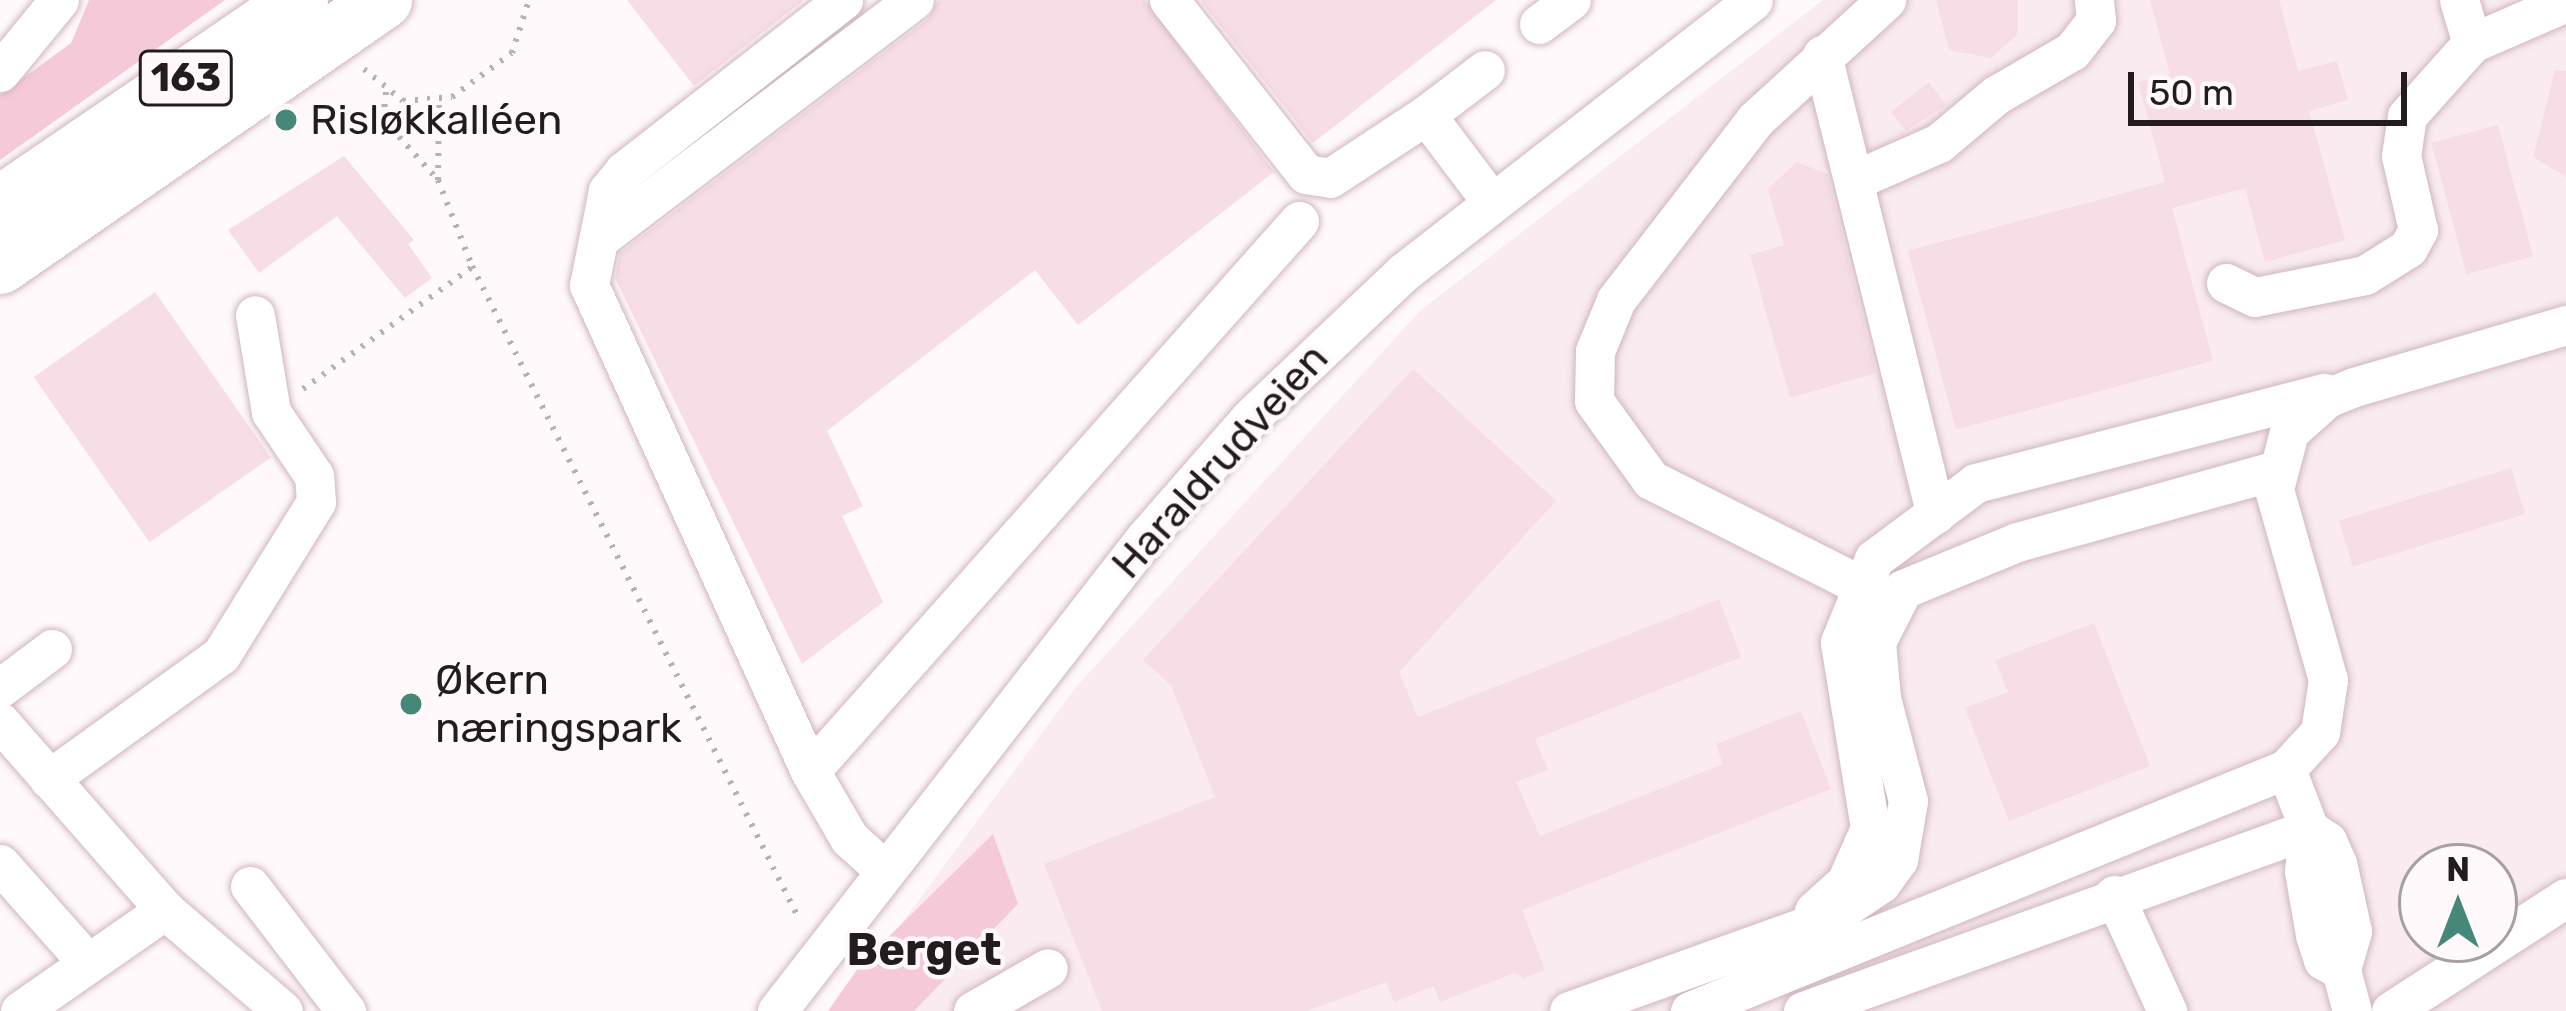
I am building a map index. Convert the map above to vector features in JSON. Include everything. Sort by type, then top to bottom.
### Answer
[{"type":"highway","name":"163","points":[[0,204],[299,0]]},
{"type":"highway","name":"163","points":[[0,265],[383,0]]},
{"type":"street","points":[[0,72],[59,0]]},
{"type":"street","points":[[844,0],[624,171],[608,191],[589,285],[810,771],[849,838],[884,870]]},
{"type":"street","points":[[601,238],[914,0]]},
{"type":"street","points":[[1169,0],[1317,180],[1426,115],[1485,70]]},
{"type":"street","points":[[1539,24],[1570,0]]},
{"type":"street","name":"Haraldrudveien","points":[[777,1011],[884,870],[1250,418],[1348,321],[1492,201],[1753,0]]},
{"type":"street","points":[[1858,584],[1651,479],[1594,401],[1595,351],[1616,300],[1755,120],[1886,0]]},
{"type":"street","points":[[1855,180],[1939,143],[1996,95],[2072,51],[2096,20],[2094,0]]},
{"type":"street","points":[[2459,0],[2472,44]]},
{"type":"street","points":[[2226,283],[2255,297],[2365,275],[2408,248],[2418,230],[2401,156],[2407,116],[2472,44],[2553,4]]},
{"type":"street","points":[[1822,55],[1936,514]]},
{"type":"street","points":[[1426,115],[1492,201]]},
{"type":"street","points":[[810,771],[1299,220]]},
{"type":"street","points":[[49,779],[221,655],[316,502],[314,476],[271,412],[255,315]]},
{"type":"street","points":[[1801,923],[1846,881],[1870,828],[1867,771],[1841,677],[1840,642],[1858,584],[1898,536],[1976,483],[2354,387],[2566,325]]},
{"type":"street","points":[[1936,514],[2302,418],[2354,387]]},
{"type":"street","points":[[1690,1011],[2286,770],[2320,732],[2328,680],[2273,480],[2302,418]]},
{"type":"street","points":[[1569,1011],[1858,901],[1881,883],[1903,845],[1908,801],[1881,698],[1876,642],[1892,603],[1916,581],[2017,542],[2273,480]]},
{"type":"street","points":[[0,688],[52,649]]},
{"type":"street","points":[[0,722],[165,910],[283,1011]]},
{"type":"street","points":[[2286,770],[2309,829],[2305,871],[2315,935],[2324,960],[2341,970],[2353,1011]]},
{"type":"street","points":[[1803,1011],[2114,895],[2309,829]]},
{"type":"street","points":[[0,864],[87,962]]},
{"type":"street","points":[[250,886],[346,1011]]},
{"type":"street","points":[[2114,895],[2167,1011]]},
{"type":"street","points":[[2391,1011],[2566,898]]},
{"type":"street","points":[[20,1011],[165,910]]},
{"type":"street","points":[[974,1011],[1048,968]]},
{"type":"path","points":[[362,66],[386,92],[439,102],[452,97],[512,53],[529,0]]},
{"type":"path","points":[[386,92],[383,119],[397,143],[438,180]]},
{"type":"path","points":[[439,102],[438,180],[472,266],[802,926]]},
{"type":"path","points":[[271,412],[472,266]]},
{"type":"shaded area","points":[[89,0],[225,0],[0,160],[0,95],[71,43]]},
{"type":"shaded area","points":[[1823,0],[2566,0],[2566,1011],[837,1011],[1076,687],[1421,310]]},
{"type":"shaded area","points":[[993,834],[1018,904],[914,1011],[828,1011],[861,964]]},
{"type":"building","points":[[627,0],[804,0],[694,86]]},
{"type":"building","points":[[938,0],[1145,0],[1274,172],[1078,325],[1035,270],[827,431],[863,506],[842,516],[883,602],[802,664],[615,278],[620,253],[928,19]]},
{"type":"building","points":[[1200,0],[1496,0],[1313,143]]},
{"type":"building","points":[[1936,0],[2018,0],[2018,34],[1991,58],[1949,50]]},
{"type":"building","points":[[2150,0],[2279,0],[2298,71],[2337,61],[2348,100],[2309,111],[2345,240],[2265,262],[2245,188],[2172,208],[2138,82],[2170,74]]},
{"type":"building","points":[[2555,70],[2566,71],[2566,177],[2533,157]]},
{"type":"building","points":[[1929,82],[1946,105],[1906,131],[1891,112]]},
{"type":"building","points":[[2498,125],[2533,256],[2467,274],[2431,143]]},
{"type":"building","points":[[344,156],[414,240],[408,244],[432,278],[405,298],[337,216],[259,273],[228,230]]},
{"type":"building","points":[[1797,162],[1827,174],[1876,373],[1790,398],[1750,255],[1784,245],[1768,189]]},
{"type":"building","points":[[2165,182],[2213,361],[1956,430],[1908,251]]},
{"type":"building","points":[[155,292],[271,457],[150,542],[34,377]]},
{"type":"building","points":[[1413,369],[1556,501],[1399,672],[1418,717],[1719,599],[1741,657],[1535,739],[1548,770],[1516,782],[1540,836],[1723,764],[1716,744],[1801,711],[1831,789],[1522,910],[1545,970],[1524,978],[1514,973],[1440,1002],[1434,986],[1394,1002],[1386,982],[1307,1011],[1102,1011],[1044,864],[1215,797],[1171,685],[1143,660]]},
{"type":"building","points":[[2511,468],[2525,514],[2353,567],[2339,521]]},
{"type":"building","points":[[2094,623],[2150,766],[2009,821],[1965,708],[2008,692],[1995,660]]},
{"type":"place","name":"Risløkkalléen","points":[[286,120]]},
{"type":"place","name":"Økern næringspark","points":[[411,704]]},
{"type":"district","name":"Berget","points":[[924,950]]}]
